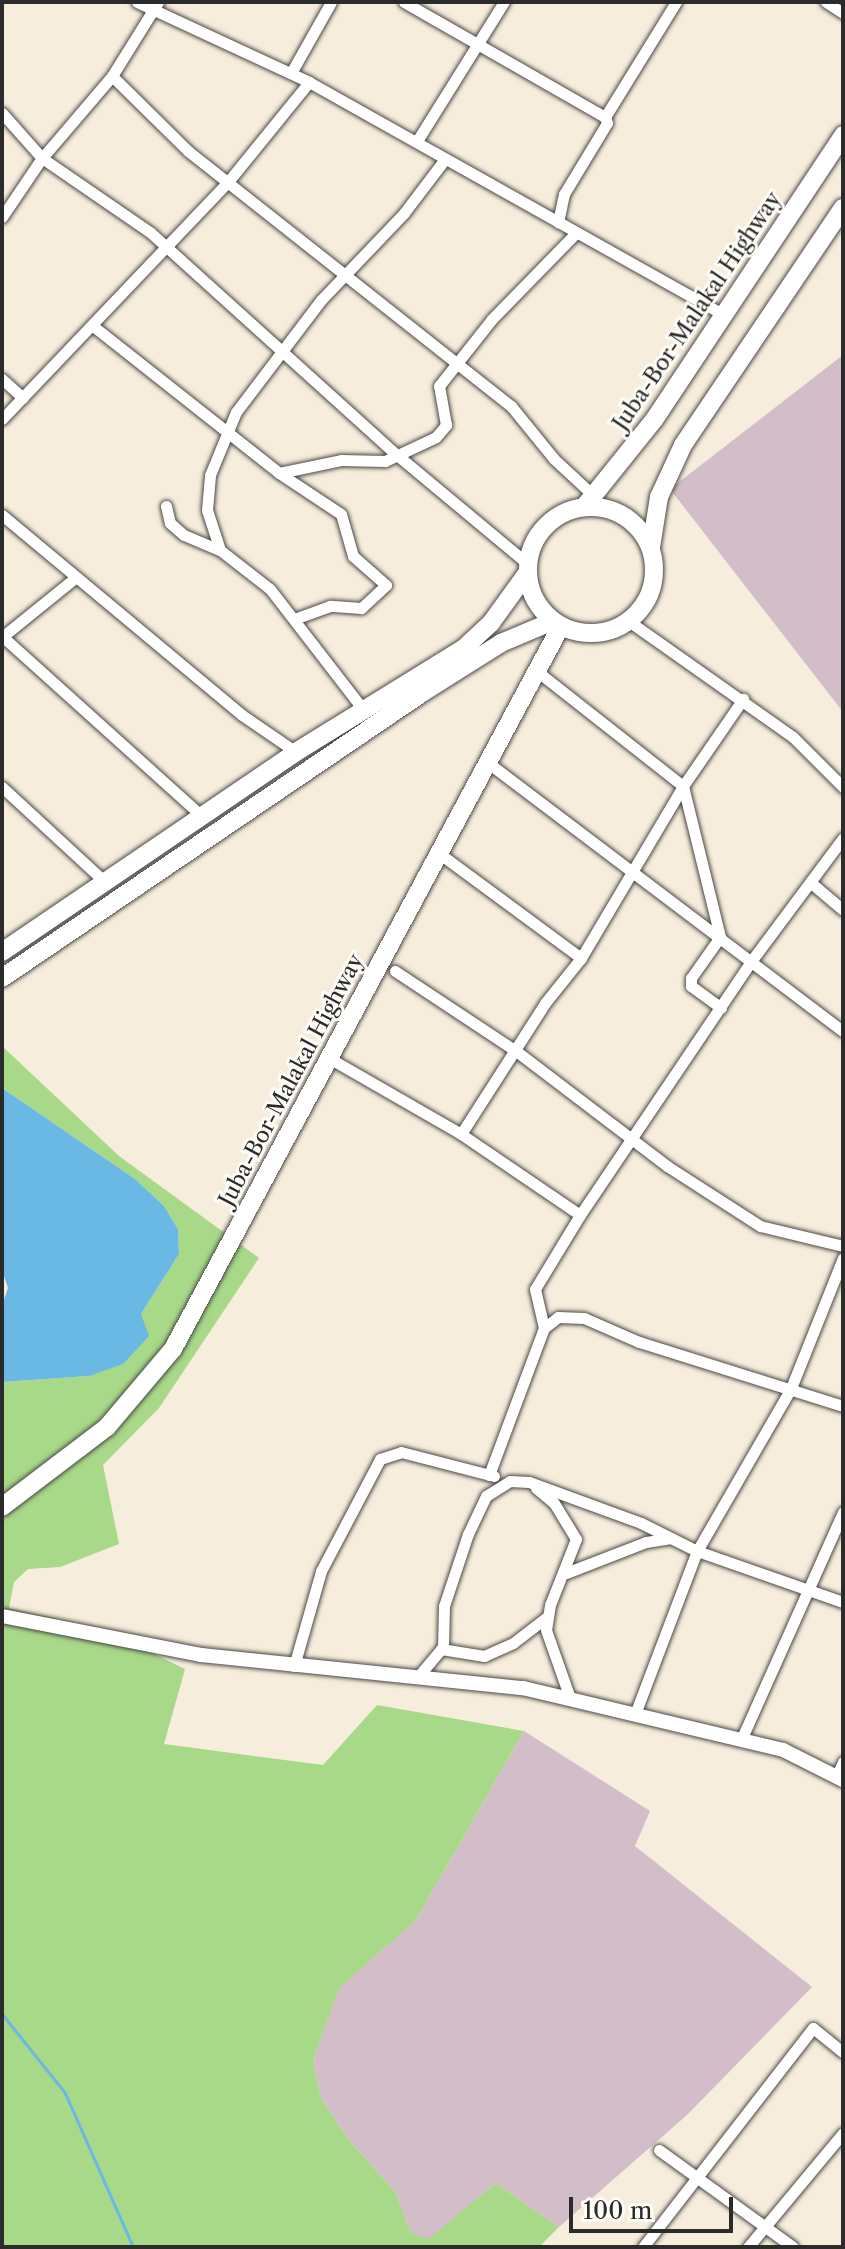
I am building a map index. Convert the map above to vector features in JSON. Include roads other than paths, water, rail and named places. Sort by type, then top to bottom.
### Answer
[{"type":"main road","name":"Juba-Bor-Malakal Highway","points":[[2,952],[296,752],[463,649],[491,623],[528,568],[545,527],[589,502],[624,463],[843,135]]},
{"type":"main road","points":[[528,568],[536,601],[557,623],[589,633],[630,622],[654,582],[651,547],[659,497],[683,445],[843,208]]},
{"type":"main road","points":[[589,502],[624,516],[651,547]]},
{"type":"main road","name":"Juba-Bor-Malakal Highway","points":[[2,1507],[79,1452],[160,1367],[196,1311],[487,762],[538,672],[557,623]]},
{"type":"main road","points":[[2,978],[435,685],[501,643],[557,623]]},
{"type":"street","points":[[137,2],[156,7],[309,82],[722,314]]},
{"type":"street","points":[[291,73],[331,2]]},
{"type":"street","points":[[404,2],[605,117],[607,123],[564,194],[558,222]]},
{"type":"street","points":[[417,141],[504,2]]},
{"type":"street","points":[[605,117],[676,2]]},
{"type":"street","points":[[826,2],[843,13]]},
{"type":"street","points":[[2,217],[42,158],[112,76],[156,7]]},
{"type":"street","points":[[112,76],[227,183],[453,366],[511,406],[589,502]]},
{"type":"street","points":[[2,419],[227,183],[309,82]]},
{"type":"street","points":[[2,113],[42,158],[167,248],[225,303],[283,348],[397,455],[528,568]]},
{"type":"street","points":[[220,550],[207,510],[215,453],[283,348],[342,274],[404,213],[445,159]]},
{"type":"street","points":[[279,473],[297,466],[385,461],[436,437],[446,425],[439,386],[453,366],[576,233]]},
{"type":"street","points":[[93,326],[158,381],[229,429],[279,473],[341,514],[353,556],[386,585],[361,608],[330,606],[295,619]]},
{"type":"street","points":[[2,379],[23,398]]},
{"type":"street","points":[[166,506],[170,523],[184,535],[220,550],[270,589],[365,712]]},
{"type":"street","points":[[2,515],[242,715],[296,752]]},
{"type":"street","points":[[76,577],[2,637],[203,817]]},
{"type":"street","points":[[630,622],[793,737],[843,787]]},
{"type":"street","points":[[538,672],[683,786],[720,937],[691,978],[691,986],[721,1008]]},
{"type":"street","points":[[461,1134],[581,958],[683,786],[743,699]]},
{"type":"street","points":[[487,762],[843,1031]]},
{"type":"street","points":[[2,787],[106,883]]},
{"type":"street","points":[[544,1328],[535,1289],[580,1215],[635,1139],[752,960],[843,838]]},
{"type":"street","points":[[440,854],[581,958]]},
{"type":"street","points":[[810,882],[843,910]]},
{"type":"street","points":[[395,971],[516,1051],[667,1166],[760,1226],[843,1246]]},
{"type":"street","points":[[329,1058],[461,1134],[580,1215]]},
{"type":"street","points":[[635,1714],[697,1551],[791,1388],[843,1258]]},
{"type":"street","points":[[489,1475],[544,1328],[558,1317],[584,1318],[639,1342],[843,1406]]},
{"type":"street","points":[[294,1666],[321,1571],[380,1459],[401,1452],[510,1481],[529,1482],[672,1538],[697,1551],[843,1602]]},
{"type":"street","points":[[421,1673],[441,1649],[447,1635],[444,1606],[457,1561],[486,1496],[510,1481]]},
{"type":"street","points":[[441,1649],[484,1656],[513,1643],[547,1617],[575,1549],[573,1529],[529,1482]]},
{"type":"street","points":[[741,1740],[843,1512]]},
{"type":"street","points":[[566,1573],[646,1542],[672,1538]]},
{"type":"street","points":[[2,1616],[158,1647],[294,1666],[421,1673],[570,1698],[783,1750],[839,1778],[843,1762]]},
{"type":"street","points":[[547,1617],[556,1670],[570,1698]]},
{"type":"street","points":[[643,2247],[813,2028],[843,2052]]},
{"type":"street","points":[[748,2247],[843,2133]]},
{"type":"street","points":[[659,2150],[793,2247]]},
{"type":"water","points":[[2,1088],[135,1179],[164,1206],[178,1229],[179,1254],[141,1314],[149,1336],[123,1364],[89,1376],[2,1382],[2,1305],[8,1288],[2,1270]]},
{"type":"waterway","points":[[2,2014],[65,2093],[133,2247]]}]
